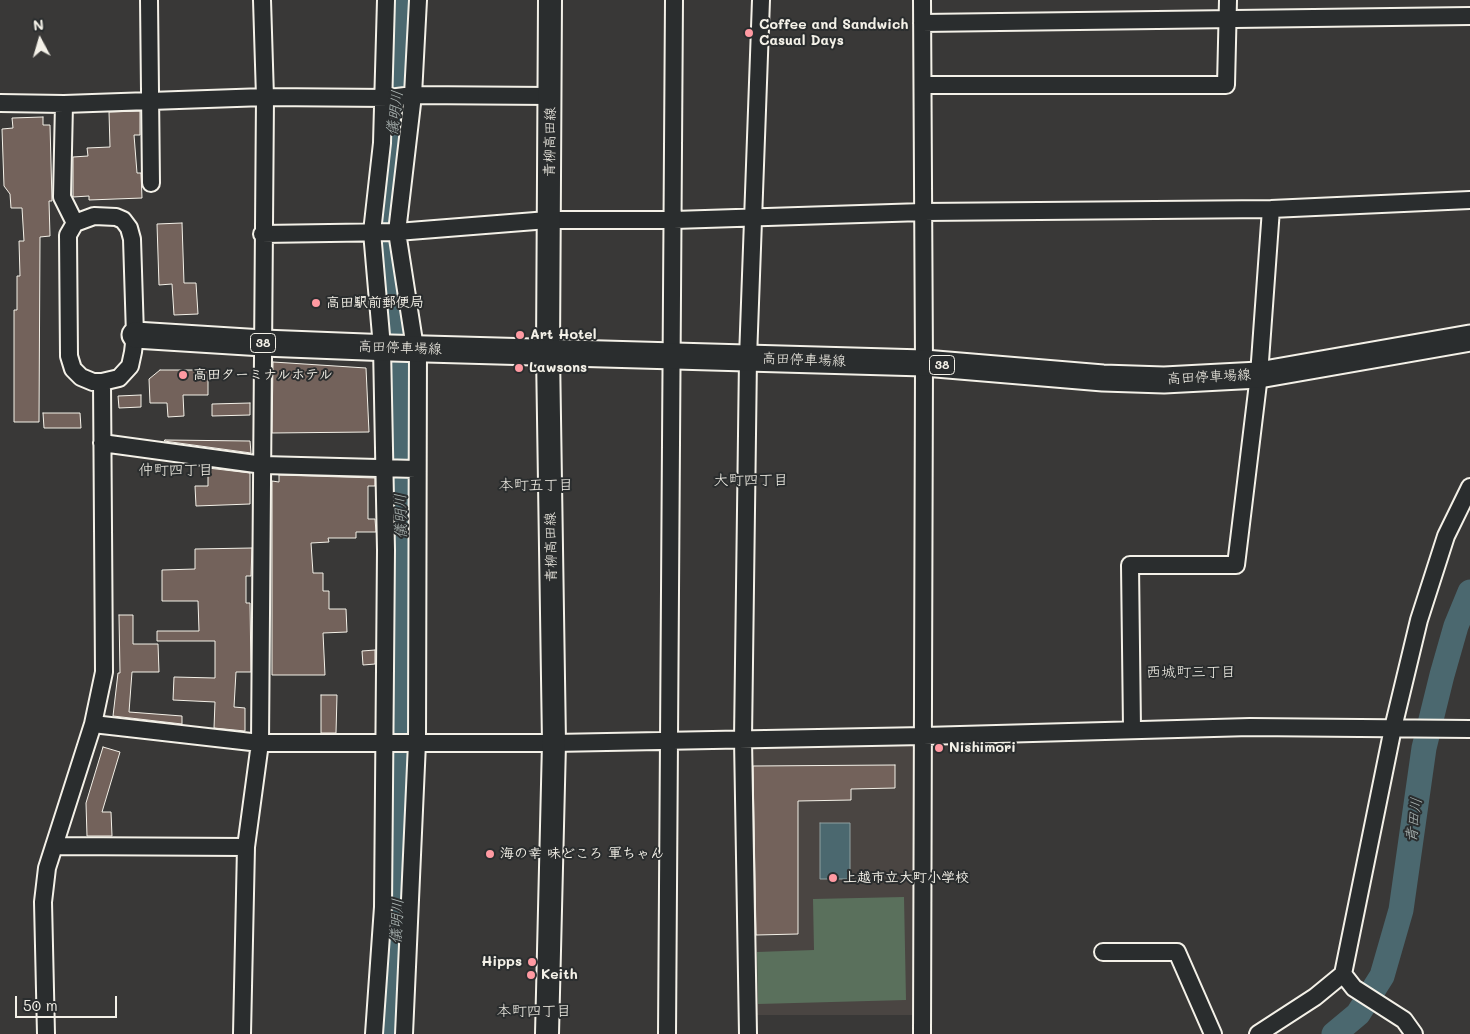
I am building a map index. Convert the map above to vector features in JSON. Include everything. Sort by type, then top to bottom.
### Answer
[{"type":"main road","name":"青柳高田線","points":[[547,1034],[554,743],[548,353],[548,220],[551,96],[550,0]]},
{"type":"main road","name":"高田停車場線","points":[[136,335],[263,343],[403,348],[924,363],[1103,378],[1164,380],[1260,375],[1470,338]]},
{"type":"street","points":[[149,0],[151,183]]},
{"type":"street","points":[[242,1034],[246,847],[260,743],[263,465],[262,234],[265,97],[262,0]]},
{"type":"street","points":[[374,1034],[383,906],[389,743],[385,468],[403,348],[372,232],[387,98],[386,0]]},
{"type":"street","points":[[404,1034],[417,743],[413,469],[403,348],[397,232],[413,94],[418,0]]},
{"type":"street","points":[[667,1034],[674,0]]},
{"type":"street","points":[[748,1034],[743,740],[748,358],[755,218],[760,0]]},
{"type":"street","points":[[922,0],[924,363],[922,1034]]},
{"type":"street","points":[[923,85],[1226,85],[1228,0]]},
{"type":"street","points":[[922,22],[1470,16]]},
{"type":"street","points":[[0,103],[64,104],[265,97],[387,98],[413,94],[551,96]]},
{"type":"street","points":[[64,104],[62,197],[75,223]]},
{"type":"street","points":[[262,234],[397,232],[548,220],[674,220],[923,212],[1271,209],[1470,200]]},
{"type":"street","points":[[1132,729],[1130,565],[1236,565],[1260,375],[1271,209]]},
{"type":"street","points":[[94,216],[116,217],[123,220],[129,228],[132,239],[136,335],[130,366],[119,378],[102,382],[93,382],[81,377],[73,369],[69,356],[68,235],[75,223],[94,216]]},
{"type":"street","points":[[46,1034],[43,902],[47,868],[92,724],[104,672],[102,382]]},
{"type":"street","points":[[102,443],[263,465],[413,469]]},
{"type":"street","points":[[1258,1034],[1315,998],[1343,974],[1399,729],[1419,620],[1446,536],[1470,487]]},
{"type":"street","points":[[92,724],[260,743],[554,743],[743,740],[1250,726],[1470,729]]},
{"type":"street","points":[[54,846],[246,847]]},
{"type":"street","points":[[1103,952],[1177,952],[1213,1034]]},
{"type":"street","points":[[1343,974],[1354,988],[1389,1008],[1404,1020],[1414,1034]]},
{"type":"shaded area","name":"上越市立大町小学校","points":[[914,734],[919,1015],[753,1015],[748,740]]},
{"type":"green space","points":[[904,897],[906,1000],[758,1004],[757,952],[814,950],[813,899]]},
{"type":"water","points":[[820,823],[850,823],[850,879],[820,879]]},
{"type":"building","points":[[140,111],[140,135],[134,135],[137,173],[141,173],[142,198],[89,200],[89,196],[73,197],[73,157],[88,156],[87,148],[110,147],[109,112]]},
{"type":"building","points":[[43,117],[43,125],[50,125],[52,201],[49,201],[50,236],[40,237],[39,422],[14,422],[14,310],[17,310],[17,276],[20,276],[19,241],[24,241],[22,208],[11,208],[10,194],[4,186],[2,129],[13,128],[12,118]]},
{"type":"building","points":[[182,223],[184,283],[196,283],[198,314],[174,315],[172,284],[159,285],[157,224]]},
{"type":"building","points":[[273,362],[366,368],[369,432],[272,433]]},
{"type":"building","points":[[160,370],[208,370],[208,395],[183,395],[184,416],[168,417],[167,403],[150,403],[149,379]]},
{"type":"building","points":[[141,395],[141,407],[119,408],[118,396]]},
{"type":"building","points":[[250,403],[250,415],[212,416],[212,404]]},
{"type":"building","points":[[43,413],[80,413],[81,428],[44,428]]},
{"type":"building","points":[[164,441],[250,441],[251,453]]},
{"type":"building","points":[[208,468],[250,473],[250,504],[196,506],[195,486],[208,486]]},
{"type":"building","points":[[279,475],[375,478],[375,486],[368,486],[368,519],[375,519],[376,532],[356,532],[356,538],[328,538],[329,542],[311,543],[313,573],[323,573],[323,591],[329,591],[329,609],[346,609],[347,632],[323,633],[325,675],[272,675],[272,481],[279,482]]},
{"type":"building","points":[[252,548],[251,576],[246,576],[246,603],[250,603],[251,672],[236,672],[234,707],[245,708],[245,731],[214,728],[215,702],[173,700],[174,677],[215,678],[215,641],[157,641],[157,631],[199,631],[198,601],[162,601],[162,570],[195,569],[195,549]]},
{"type":"building","points":[[119,615],[133,615],[133,644],[158,644],[159,672],[132,672],[129,712],[182,716],[182,724],[113,716],[118,673],[120,673]]},
{"type":"building","points":[[375,650],[375,664],[363,665],[362,651]]},
{"type":"building","points":[[321,695],[337,695],[336,733],[321,733]]},
{"type":"building","points":[[103,747],[120,752],[102,812],[111,812],[112,836],[87,836],[86,803]]},
{"type":"building","points":[[895,765],[895,788],[851,789],[851,800],[798,801],[798,934],[756,935],[753,766]]},
{"type":"waterway","name":"儀明川","points":[[390,1034],[405,775],[398,339],[382,218],[399,77],[401,0]]},
{"type":"waterway","name":"青田川","points":[[1334,1034],[1358,1014],[1382,976],[1401,910],[1424,748],[1456,626],[1470,592]]},
{"type":"place","name":"Coffee and Sandwich Casual Days","points":[[749,33]]},
{"type":"place","name":"高田駅前郵便局","points":[[316,303]]},
{"type":"place","name":"Art Hotel","points":[[520,335]]},
{"type":"place","name":"Lawsons","points":[[519,368]]},
{"type":"place","name":"高田ターミナルホテル","points":[[183,375]]},
{"type":"place","name":"Nishimori","points":[[939,748]]},
{"type":"place","name":"海の幸 味どころ 軍ちゃん","points":[[490,854]]},
{"type":"place","name":"上越市立大町小学校","points":[[833,878]]},
{"type":"place","name":"Hipps","points":[[532,962]]},
{"type":"place","name":"Keith","points":[[531,975]]},
{"type":"district","name":"仲町四丁目","points":[[176,470]]},
{"type":"district","name":"大町四丁目","points":[[751,480]]},
{"type":"district","name":"本町五丁目","points":[[536,485]]},
{"type":"district","name":"西城町三丁目","points":[[1191,672]]},
{"type":"district","name":"本町四丁目","points":[[534,1011]]}]
